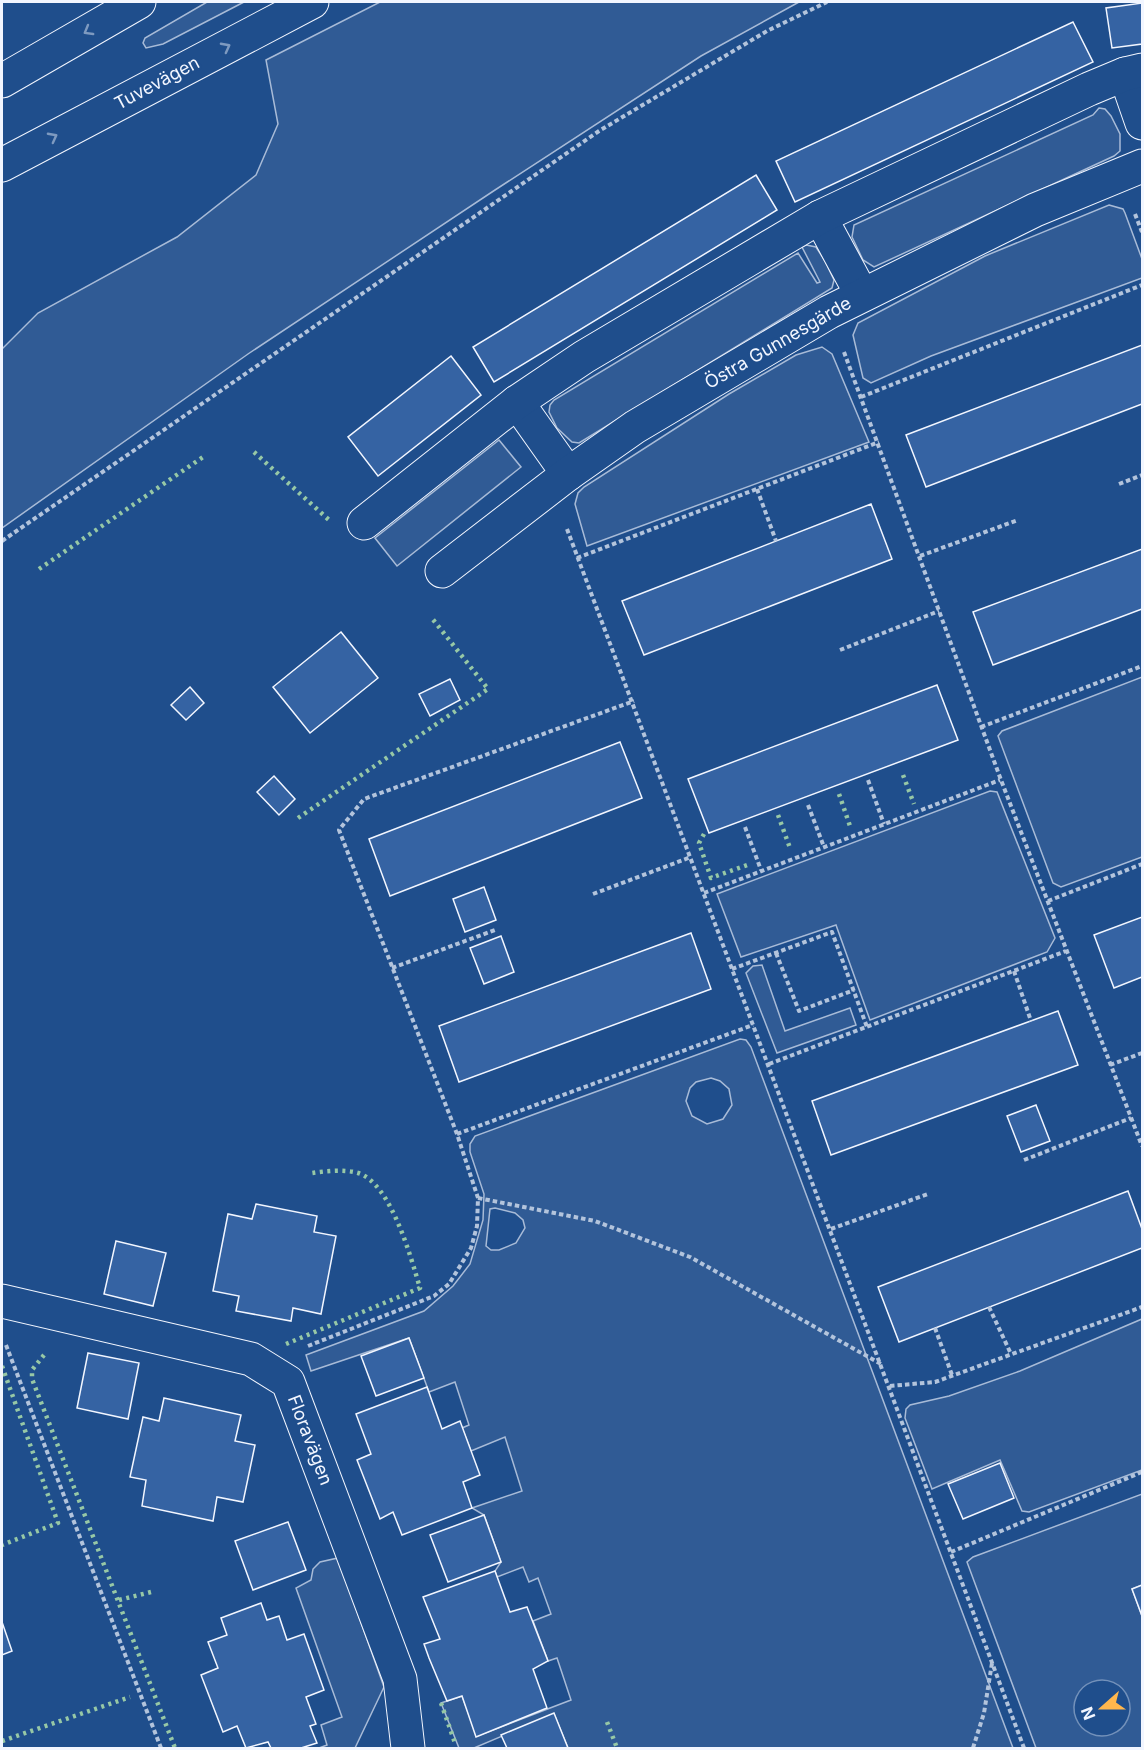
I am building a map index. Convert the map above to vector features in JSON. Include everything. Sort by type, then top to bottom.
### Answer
[{"type":"street","points":[[2,81],[139,2]]},
{"type":"street","name":"Tuvevägen","points":[[2,165],[312,2]]},
{"type":"street","points":[[364,523],[517,402],[584,357],[820,217],[1134,72],[1143,123]]},
{"type":"street","name":"Östra Gunnesgärde","points":[[442,571],[635,427],[829,312],[1035,210],[1143,166]]},
{"type":"street","points":[[820,217],[862,295]]},
{"type":"street","points":[[517,402],[558,483]]},
{"type":"street","name":"Floravägen","points":[[2,1301],[251,1359],[288,1382],[400,1679],[408,1749]]},
{"type":"path","points":[[2,541],[599,130],[767,31],[827,2]]},
{"type":"path","points":[[861,397],[1143,285]]},
{"type":"path","points":[[829,312],[879,442],[981,727],[1143,1146]]},
{"type":"path","points":[[577,558],[879,442]]},
{"type":"path","points":[[1119,484],[1143,475]]},
{"type":"path","points":[[558,483],[561,509],[577,558],[634,701],[1024,1749]]},
{"type":"path","points":[[757,489],[776,541]]},
{"type":"path","points":[[920,556],[1018,520]]},
{"type":"path","points":[[840,650],[939,611]]},
{"type":"path","points":[[981,727],[1143,666]]},
{"type":"path","points":[[273,1372],[293,1352],[434,1296],[448,1284],[471,1248],[477,1226],[478,1198],[457,1134],[339,830],[364,799],[634,701]]},
{"type":"path","points":[[868,780],[884,824]]},
{"type":"path","points":[[704,893],[1001,780]]},
{"type":"path","points":[[808,805],[825,847]]},
{"type":"path","points":[[745,827],[762,870]]},
{"type":"path","points":[[593,894],[691,857]]},
{"type":"path","points":[[1048,902],[1143,864]]},
{"type":"path","points":[[392,968],[495,930]]},
{"type":"path","points":[[732,969],[832,932],[867,1027]]},
{"type":"path","points":[[769,1064],[1066,951]]},
{"type":"path","points":[[776,953],[799,1011],[854,990]]},
{"type":"path","points":[[1014,971],[1031,1021]]},
{"type":"path","points":[[457,1134],[753,1025]]},
{"type":"path","points":[[1110,1065],[1143,1053]]},
{"type":"path","points":[[1024,1160],[1131,1118]]},
{"type":"path","points":[[831,1229],[928,1194]]},
{"type":"path","points":[[478,1198],[595,1221],[690,1257],[881,1364]]},
{"type":"path","points":[[989,1307],[1011,1354]]},
{"type":"path","points":[[890,1386],[935,1382],[1143,1307]]},
{"type":"path","points":[[935,1328],[952,1376]]},
{"type":"path","points":[[5,1342],[160,1749]]},
{"type":"path","points":[[951,1552],[1143,1472]]},
{"type":"path","points":[[973,1749],[984,1713],[992,1662]]},
{"type":"shaded area","points":[[207,2],[244,2],[163,44],[146,48],[143,43],[145,38]]},
{"type":"shaded area","points":[[380,2],[799,2],[701,56],[495,190],[248,354],[2,528],[2,349],[38,313],[177,237],[256,175],[278,124],[266,60]]},
{"type":"shaded area","points":[[1099,108],[1105,109],[1111,116],[1120,134],[1120,151],[1114,156],[874,267],[863,260],[852,237],[854,225],[1093,115]]},
{"type":"shaded area","points":[[1109,205],[1123,209],[1125,213],[1142,259],[1142,278],[931,356],[871,383],[863,378],[853,335],[858,323],[985,256]]},
{"type":"shaded area","points":[[806,245],[816,247],[825,261],[834,280],[832,288],[579,443],[572,442],[557,428],[549,412],[554,400],[798,253],[817,283],[820,282],[802,247]]},
{"type":"shaded area","points":[[822,347],[832,354],[869,442],[587,546],[575,504],[578,493],[584,487],[729,394],[796,355]]},
{"type":"shaded area","points":[[499,440],[521,467],[397,566],[375,538]]},
{"type":"shaded area","points":[[1142,677],[1142,857],[1061,887],[1053,883],[998,736],[1002,731]]},
{"type":"shaded area","points":[[990,791],[997,792],[1055,938],[1047,952],[870,1020],[836,925],[741,957],[717,894]]},
{"type":"shaded area","points":[[762,965],[785,1031],[850,1008],[856,1025],[777,1053],[746,973],[753,966]]},
{"type":"shaded area","points":[[740,1039],[746,1040],[751,1047],[1013,1748],[568,1748],[554,1714],[474,1748],[459,1748],[441,1703],[462,1696],[477,1736],[571,1700],[557,1658],[548,1661],[533,1621],[551,1614],[538,1578],[529,1582],[523,1567],[497,1577],[495,1571],[501,1562],[484,1515],[472,1508],[522,1491],[505,1437],[471,1451],[462,1428],[469,1425],[455,1382],[429,1392],[409,1338],[311,1371],[306,1355],[424,1311],[453,1286],[470,1264],[483,1220],[484,1194],[470,1152],[470,1144],[475,1136]],"holes":[[[711,1078],[720,1081],[729,1089],[732,1105],[723,1119],[707,1124],[692,1116],[686,1101],[690,1088],[696,1082]],[[490,1209],[515,1213],[523,1220],[525,1228],[516,1243],[499,1250],[491,1250],[486,1246]]]},
{"type":"shaded area","points":[[1142,1319],[1142,1470],[1029,1512],[1022,1511],[1000,1460],[932,1489],[905,1418],[906,1409],[910,1405],[949,1396],[1020,1371]]},
{"type":"shaded area","points":[[1142,1494],[1142,1585],[1132,1589],[1142,1616],[1142,1748],[1036,1748],[967,1562],[973,1557]]},
{"type":"shaded area","points":[[338,1558],[384,1687],[355,1748],[319,1748],[327,1745],[321,1725],[342,1717],[296,1588],[311,1580],[313,1569],[320,1562]]},
{"type":"building","points":[[1142,3],[1142,44],[1112,48],[1106,8]]},
{"type":"building","points":[[1073,22],[1093,62],[795,202],[776,161]]},
{"type":"building","points":[[756,175],[777,210],[494,382],[473,347]]},
{"type":"building","points":[[1142,345],[1142,404],[926,487],[906,435]]},
{"type":"building","points":[[451,356],[481,395],[378,476],[348,437]]},
{"type":"building","points":[[871,504],[892,559],[644,655],[622,601]]},
{"type":"building","points":[[1142,549],[1142,609],[993,665],[973,612]]},
{"type":"building","points":[[341,632],[378,678],[310,733],[273,687]]},
{"type":"building","points":[[450,679],[460,700],[430,716],[419,694]]},
{"type":"building","points":[[937,685],[958,740],[709,833],[688,779]]},
{"type":"building","points":[[190,687],[204,703],[186,720],[171,705]]},
{"type":"building","points":[[620,742],[642,798],[390,896],[369,839]]},
{"type":"building","points":[[274,776],[295,799],[279,815],[257,792]]},
{"type":"building","points":[[484,887],[496,920],[465,932],[453,899]]},
{"type":"building","points":[[1142,917],[1142,977],[1114,988],[1094,935]]},
{"type":"building","points":[[691,933],[711,989],[459,1082],[439,1026]]},
{"type":"building","points":[[501,936],[514,972],[484,984],[470,948]]},
{"type":"building","points":[[1058,1011],[1078,1065],[831,1155],[812,1101]]},
{"type":"building","points":[[1036,1105],[1050,1141],[1021,1152],[1007,1116]]},
{"type":"building","points":[[1128,1191],[1142,1229],[1142,1248],[899,1342],[878,1287]]},
{"type":"building","points":[[256,1204],[317,1216],[314,1232],[336,1236],[321,1314],[293,1308],[291,1321],[236,1311],[239,1296],[213,1291],[228,1214],[252,1219]]},
{"type":"building","points":[[116,1241],[166,1253],[153,1306],[104,1294]]},
{"type":"building","points":[[409,1338],[424,1378],[376,1396],[361,1356]]},
{"type":"building","points":[[88,1353],[139,1363],[128,1419],[77,1408]]},
{"type":"building","points":[[427,1387],[442,1429],[460,1421],[480,1475],[463,1482],[472,1508],[402,1535],[393,1512],[380,1519],[357,1460],[371,1454],[356,1414]]},
{"type":"building","points":[[164,1398],[241,1415],[235,1441],[255,1445],[243,1502],[217,1497],[213,1521],[142,1506],[146,1480],[130,1477],[143,1417],[159,1421]]},
{"type":"building","points":[[1000,1463],[1014,1498],[963,1519],[948,1484]]},
{"type":"building","points":[[484,1515],[501,1562],[448,1582],[430,1535]]},
{"type":"building","points":[[288,1522],[306,1570],[253,1590],[235,1541]]},
{"type":"building","points":[[495,1571],[510,1612],[527,1607],[548,1661],[533,1669],[547,1708],[476,1737],[462,1696],[447,1701],[429,1658],[424,1644],[440,1639],[423,1597]]},
{"type":"building","points":[[1142,1585],[1142,1616],[1132,1589]]},
{"type":"building","points":[[261,1603],[267,1620],[279,1616],[287,1640],[304,1634],[324,1690],[306,1697],[316,1724],[310,1726],[317,1743],[301,1748],[271,1748],[268,1742],[246,1748],[237,1726],[223,1732],[201,1675],[218,1668],[208,1642],[227,1635],[221,1618]]},
{"type":"building","points":[[2,1622],[12,1651],[2,1655]]},
{"type":"building","points":[[554,1713],[568,1748],[507,1748],[501,1735]]},
{"type":"hedge","points":[[254,452],[329,520]]},
{"type":"hedge","points":[[39,569],[203,457]]},
{"type":"hedge","points":[[298,818],[488,689],[431,617]]},
{"type":"hedge","points":[[903,775],[914,804]]},
{"type":"hedge","points":[[839,794],[850,826]]},
{"type":"hedge","points":[[778,815],[790,848]]},
{"type":"hedge","points":[[704,834],[699,843],[711,878],[750,864]]},
{"type":"hedge","points":[[286,1344],[420,1288],[398,1223],[390,1206],[370,1180],[358,1173],[347,1171],[312,1173]]},
{"type":"hedge","points":[[44,1355],[32,1370],[32,1379],[175,1748]]},
{"type":"hedge","points":[[2,1366],[58,1523],[2,1545]]},
{"type":"hedge","points":[[119,1600],[151,1592]]},
{"type":"hedge","points":[[2,1741],[130,1697]]},
{"type":"hedge","points":[[441,1703],[455,1743]]},
{"type":"hedge","points":[[607,1722],[617,1748]]}]
